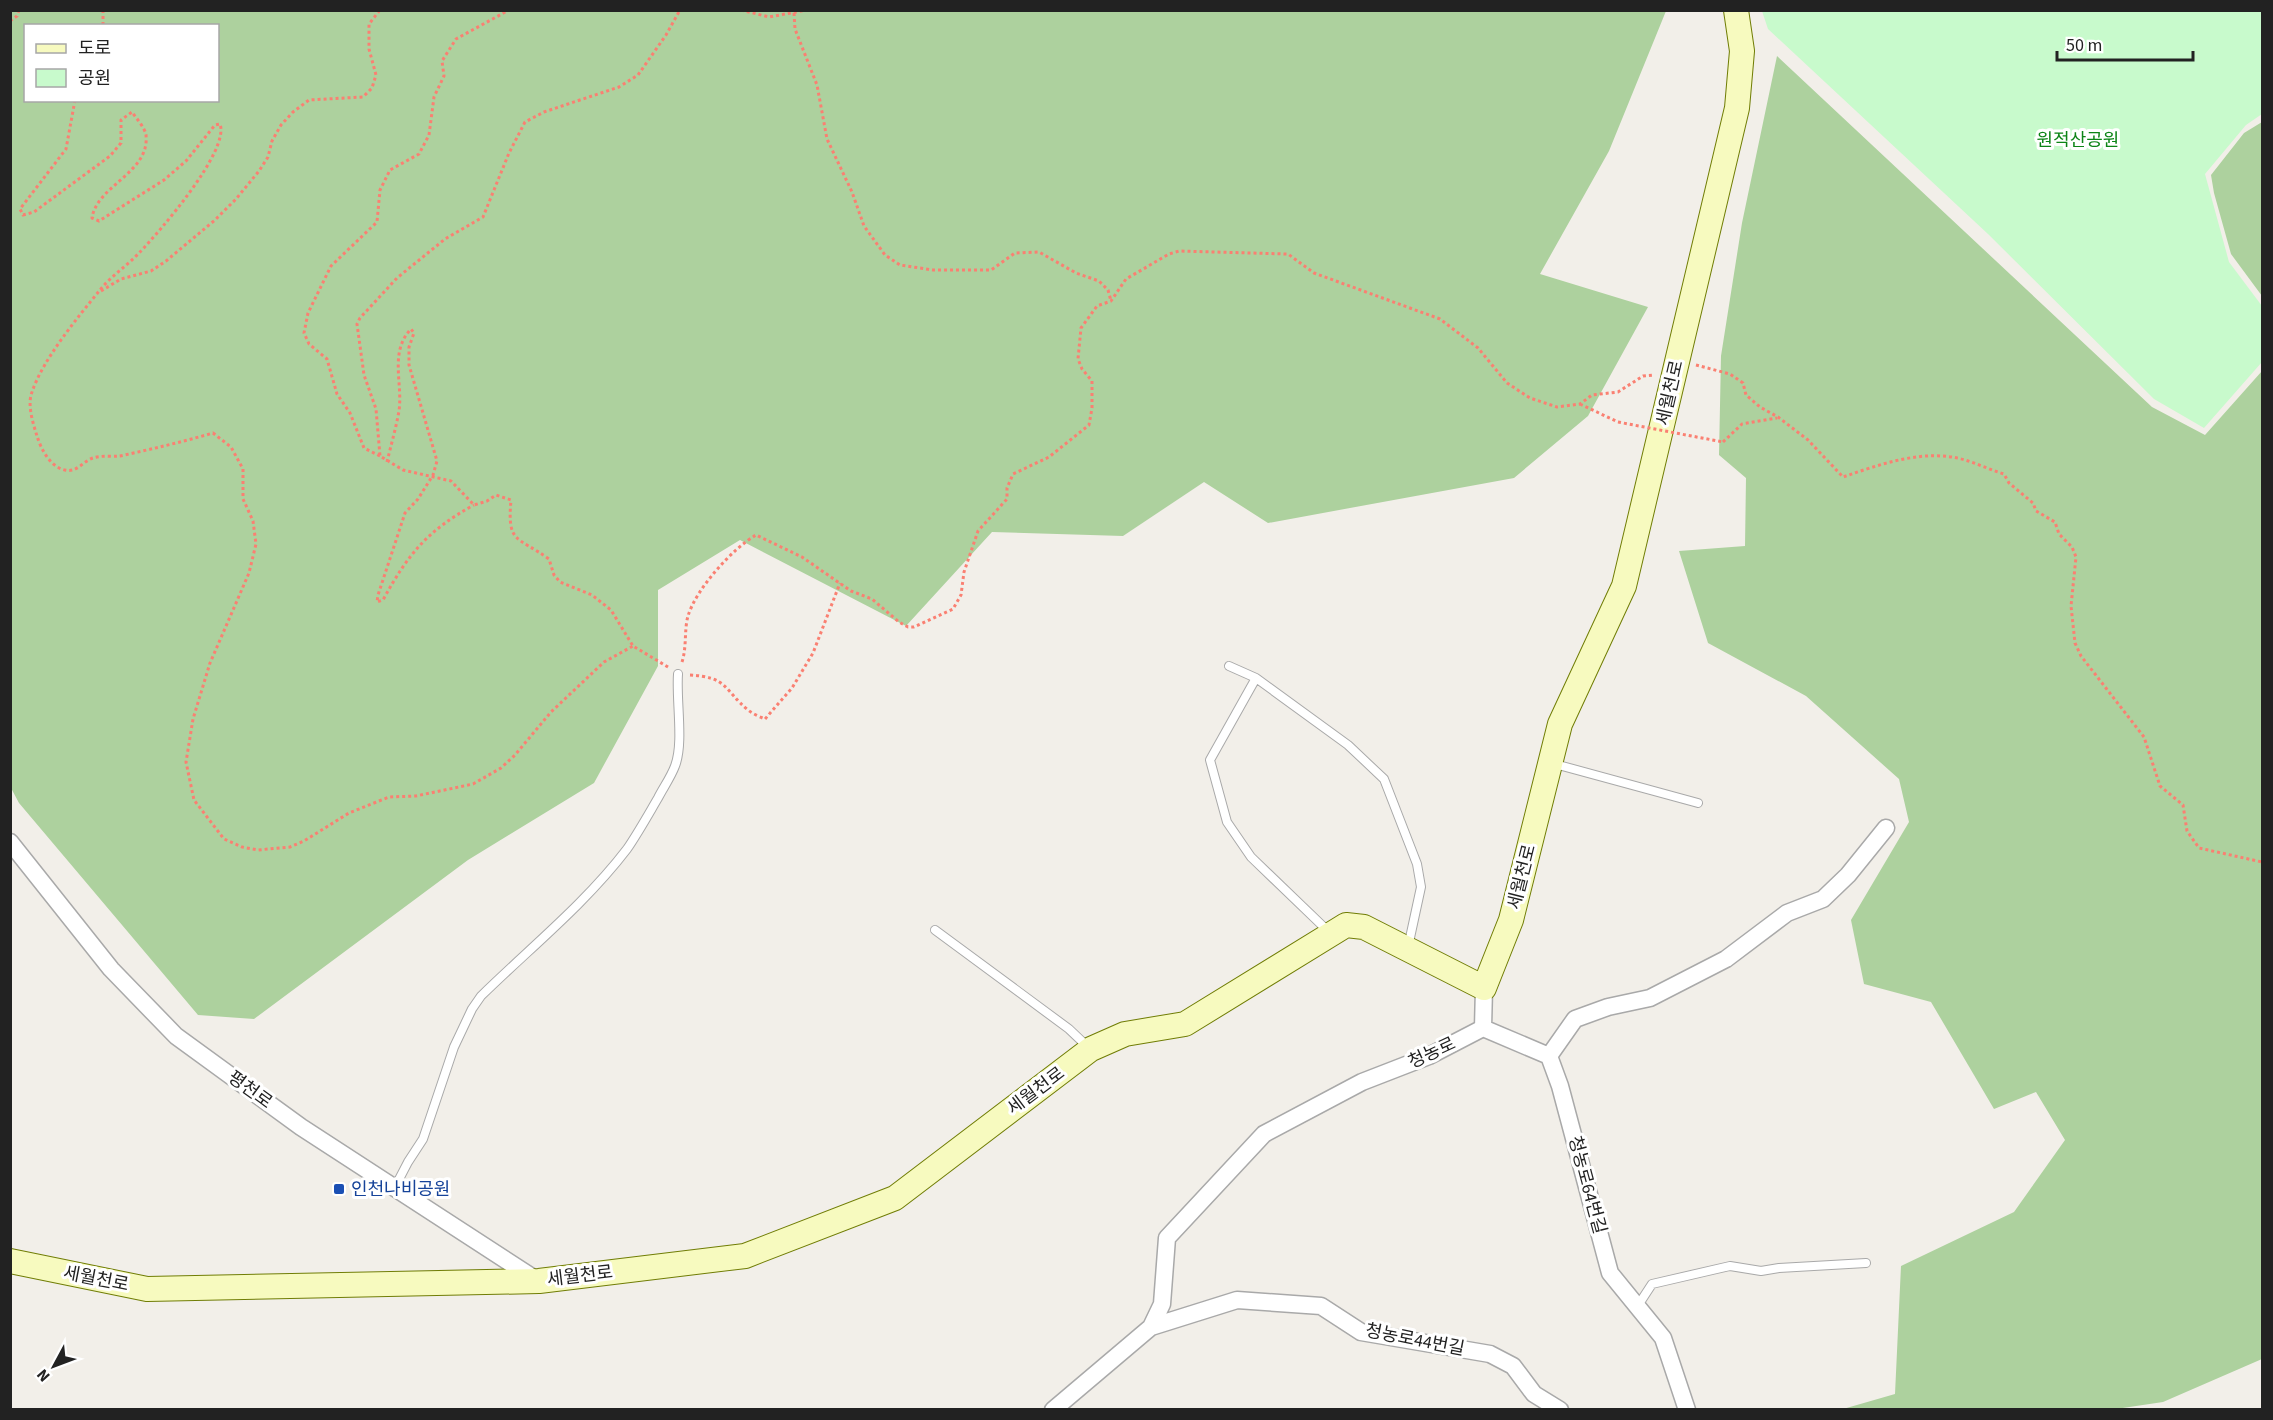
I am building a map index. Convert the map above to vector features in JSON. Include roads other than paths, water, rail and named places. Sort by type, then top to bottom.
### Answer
[{"type":"street","name":"세월천로","points":[[1483,1028],[1484,988],[1511,921],[1560,724],[1624,586],[1737,108],[1742,51],[1736,10]]},
{"type":"street","points":[[1483,1028],[1549,1056],[1575,1019],[1608,1007],[1650,998],[1726,959],[1787,913],[1823,899],[1848,875],[1886,828]]},
{"type":"street","name":"평천로","points":[[10,842],[111,969],[176,1036],[301,1127],[539,1281]]},
{"type":"street","name":"세월천로","points":[[10,1261],[147,1289],[539,1281],[745,1256],[895,1198],[1091,1049],[1125,1034],[1185,1024],[1346,925],[1364,927],[1484,988]]},
{"type":"street","name":"청농로","points":[[1053,1410],[1151,1327],[1162,1304],[1167,1238],[1264,1134],[1362,1082],[1430,1056],[1483,1028]]},
{"type":"street","name":"청농로64번길","points":[[1549,1056],[1560,1086],[1610,1273],[1663,1338],[1687,1410]]},
{"type":"street","name":"청농로44번길","points":[[1151,1327],[1237,1300],[1321,1306],[1361,1332],[1490,1354],[1513,1366],[1534,1394],[1560,1410]]},
{"type":"lane","points":[[1229,666],[1256,678],[1348,745],[1384,779],[1417,864],[1421,887],[1407,949]]},
{"type":"lane","points":[[395,1188],[423,1139],[454,1047],[472,1009],[481,996],[565,917],[627,849],[676,765],[679,738],[676,698],[678,674]]},
{"type":"lane","points":[[1256,678],[1210,760],[1227,822],[1251,857],[1330,933]]},
{"type":"lane","points":[[1550,763],[1698,803]]},
{"type":"lane","points":[[935,930],[1069,1029],[1091,1049]]},
{"type":"lane","points":[[1637,1307],[1652,1284],[1730,1266],[1761,1272],[1779,1268],[1866,1263]]},
{"type":"place","name":"인천나비공원","points":[[339,1189]]},
{"type":"park label","name":"원적산공원","points":[[2078,140]]}]
